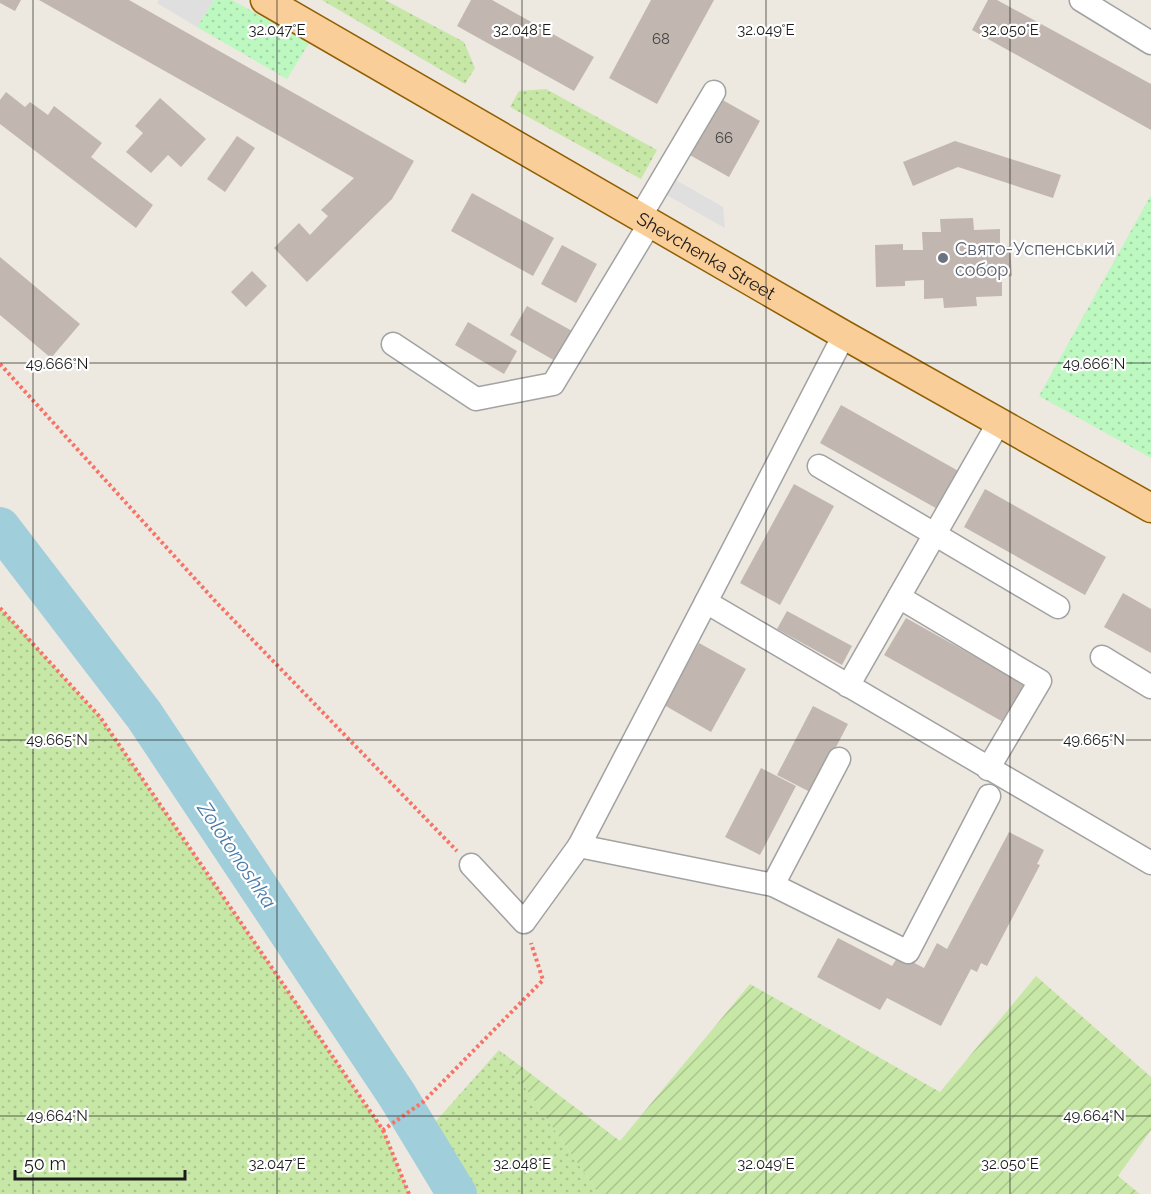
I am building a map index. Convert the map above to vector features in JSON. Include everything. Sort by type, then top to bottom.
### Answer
[{"type":"main road","name":"Shevchenka Street","points":[[265,0],[844,335],[1151,508]]},
{"type":"street","points":[[1081,0],[1151,43]]},
{"type":"street","points":[[393,344],[476,399],[553,384],[714,92]]},
{"type":"street","points":[[471,865],[524,922],[579,846],[844,335]]},
{"type":"street","points":[[848,686],[999,422]]},
{"type":"street","points":[[819,466],[1058,607]]},
{"type":"street","points":[[899,597],[1040,681],[988,769]]},
{"type":"street","points":[[706,602],[1151,863]]},
{"type":"street","points":[[1102,657],[1151,687]]},
{"type":"street","points":[[773,885],[839,759]]},
{"type":"street","points":[[579,846],[773,885],[908,952],[989,796]]},
{"type":"path","points":[[0,364],[216,602],[471,865]]},
{"type":"path","points":[[0,608],[100,717],[383,1130],[409,1194]]},
{"type":"path","points":[[383,1130],[423,1102],[543,980],[524,922]]},
{"type":"green space","points":[[214,0],[232,0],[309,43],[287,79],[197,27]]},
{"type":"green space","points":[[322,0],[385,0],[464,42],[475,68],[465,84]]},
{"type":"green space","points":[[546,89],[657,150],[641,179],[510,107],[519,91]]},
{"type":"green space","points":[[1151,195],[1151,458],[1039,396]]},
{"type":"green space","points":[[0,608],[100,717],[383,1130],[409,1194],[0,1194]]},
{"type":"green space","points":[[1036,976],[1151,1077],[1151,1130],[1118,1176],[1140,1194],[599,1194],[499,1050],[620,1141],[750,984],[940,1092]]},
{"type":"green space","points":[[499,1050],[599,1194],[457,1194],[422,1137]]},
{"type":"shaded area","points":[[159,0],[214,0],[197,27],[157,3]]},
{"type":"shaded area","points":[[674,179],[723,207],[725,228],[665,194]]},
{"type":"building","points":[[0,0],[21,0],[15,11],[0,3]]},
{"type":"building","points":[[39,0],[129,0],[414,161],[392,199],[307,282],[274,248],[299,223],[310,235],[328,216],[321,210],[354,178]]},
{"type":"building","points":[[471,0],[492,0],[594,57],[574,91],[457,26]]},
{"type":"building","points":[[651,0],[714,0],[657,104],[609,78]]},
{"type":"building","points":[[988,0],[997,0],[1151,84],[1151,130],[972,30]]},
{"type":"building","points":[[6,92],[25,107],[30,102],[48,115],[54,106],[102,143],[91,157],[153,205],[136,228],[0,124],[0,100]]},
{"type":"building","points":[[160,98],[206,139],[181,167],[168,155],[151,173],[126,152],[143,133],[135,126]]},
{"type":"building","points":[[719,98],[760,121],[729,177],[688,154]]},
{"type":"building","points":[[237,136],[255,148],[225,192],[207,179]]},
{"type":"building","points":[[955,141],[1061,175],[1053,198],[958,167],[913,186],[903,162]]},
{"type":"building","points":[[472,193],[554,238],[533,276],[451,231]]},
{"type":"building","name":"Свято-Успенський собор","points":[[973,218],[974,230],[1000,229],[1000,247],[1010,246],[1012,276],[1002,277],[1002,296],[976,297],[977,306],[944,308],[943,298],[924,299],[924,280],[905,281],[905,286],[876,287],[875,245],[903,244],[903,250],[923,250],[922,232],[941,232],[940,219]]},
{"type":"building","points":[[562,245],[597,264],[576,303],[541,284]]},
{"type":"building","points":[[0,257],[80,324],[51,358],[0,315]]},
{"type":"building","points":[[252,271],[267,286],[246,307],[231,292]]},
{"type":"building","points":[[527,306],[574,332],[557,362],[510,335]]},
{"type":"building","points":[[468,322],[517,351],[504,374],[455,345]]},
{"type":"building","points":[[841,405],[962,473],[941,511],[820,443]]},
{"type":"building","points":[[794,484],[834,506],[780,605],[740,583]]},
{"type":"building","points":[[985,489],[1106,557],[1085,595],[964,527]]},
{"type":"building","points":[[1123,593],[1151,609],[1151,653],[1104,627]]},
{"type":"building","points":[[787,611],[852,646],[842,665],[777,629]]},
{"type":"building","points":[[906,618],[1026,685],[1005,723],[884,655]]},
{"type":"building","points":[[699,643],[746,669],[711,732],[664,705]]},
{"type":"building","points":[[813,706],[848,724],[812,793],[777,775]]},
{"type":"building","points":[[761,768],[796,786],[760,855],[725,837]]},
{"type":"building","points":[[1009,832],[1044,850],[1037,864],[1040,865],[987,966],[981,963],[977,972],[971,969],[941,1026],[887,998],[880,1010],[817,977],[838,938],[892,966],[899,955],[924,968],[937,943],[947,949]]},
{"type":"waterway","name":"Zolotonoshka","points":[[0,527],[144,715],[397,1095],[457,1194]]},
{"type":"place","name":"Свято-Успенський собор","points":[[943,258]]}]
